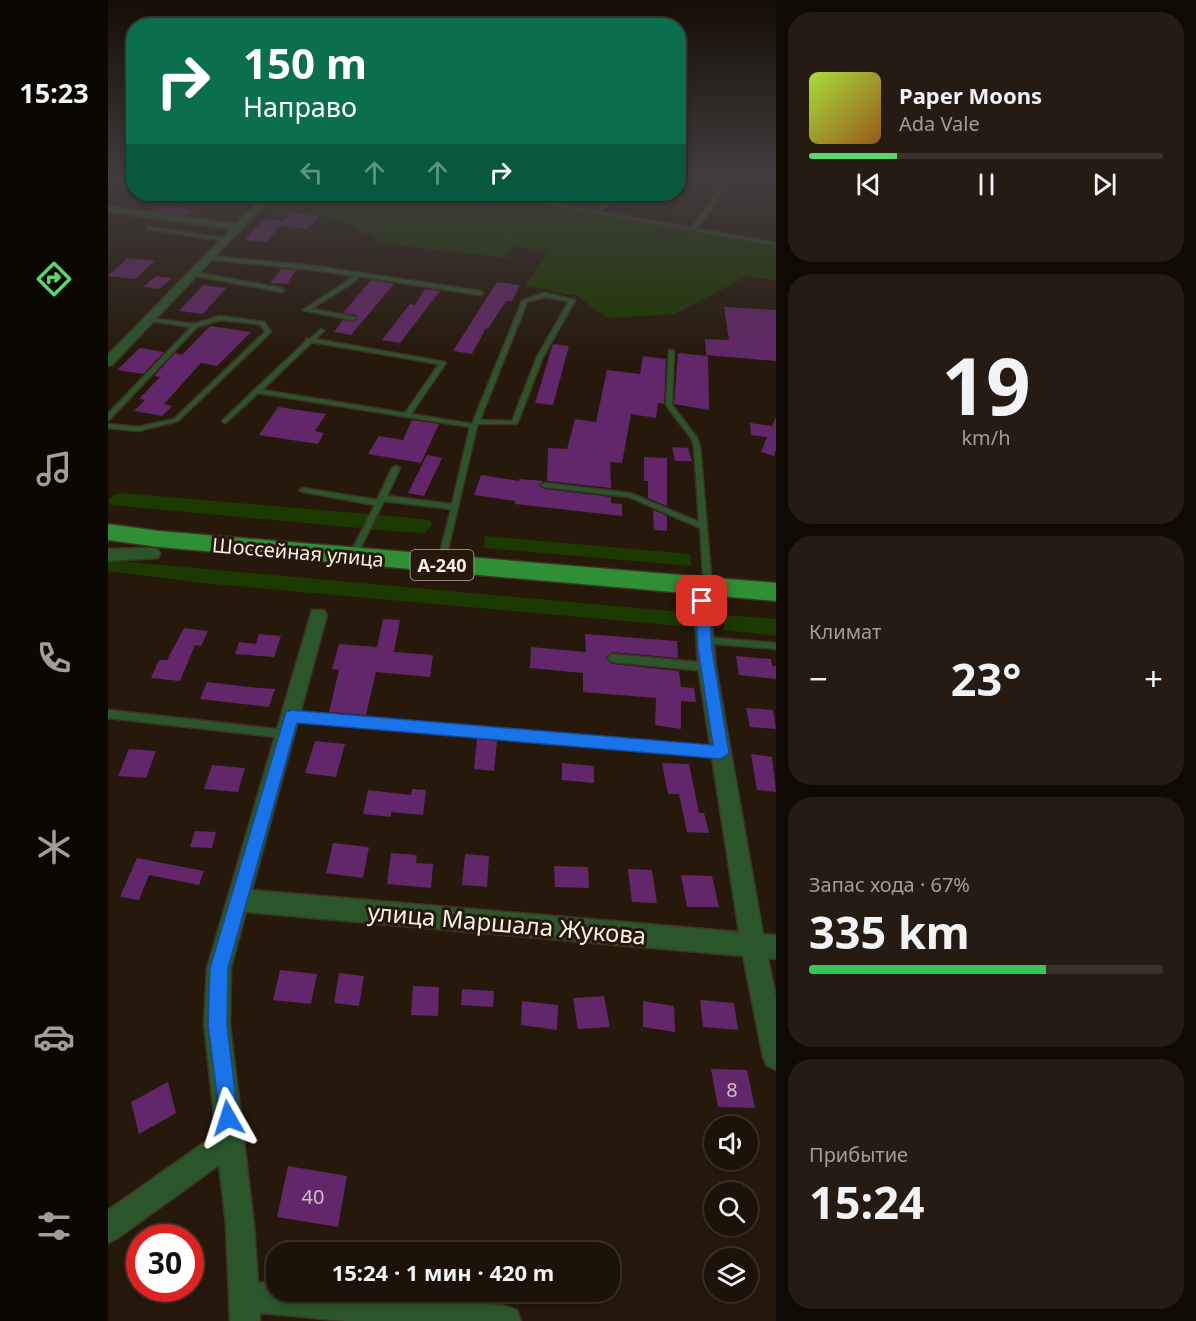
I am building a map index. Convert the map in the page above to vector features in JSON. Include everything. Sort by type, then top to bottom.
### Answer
[{"type":"main road","name":"Шоссейная улица","points":[[108,532],[705,594],[776,607]]},
{"type":"main road","name":"Шоссейная улица","points":[[108,549],[705,594],[776,592]]},
{"type":"street","points":[[108,362],[227,240]]},
{"type":"street","points":[[108,555],[152,554]]},
{"type":"street","points":[[705,594],[704,640],[707,667],[753,945],[776,1057]]},
{"type":"street","points":[[318,615],[219,968],[217,1024],[240,1225],[244,1308],[506,1321]]},
{"type":"street","name":"улица Маршала Жукова","points":[[238,900],[776,947]]},
{"type":"street","points":[[108,1228],[231,1141]]},
{"type":"lane","points":[[218,239],[227,240]]},
{"type":"lane","points":[[747,239],[776,244]]},
{"type":"lane","points":[[209,258],[314,268],[356,277],[480,293]]},
{"type":"lane","points":[[194,274],[281,290]]},
{"type":"lane","points":[[353,318],[306,310],[320,298],[333,295],[356,277]]},
{"type":"lane","points":[[257,390],[406,416],[475,424],[515,423],[540,357],[572,300],[544,295],[525,301],[475,424],[441,565]]},
{"type":"lane","points":[[108,426],[138,429],[176,420],[268,332],[262,323],[220,318],[195,326],[150,319]]},
{"type":"lane","points":[[108,418],[195,326]]},
{"type":"lane","points":[[225,421],[321,330]]},
{"type":"lane","points":[[308,340],[443,363],[406,416]]},
{"type":"lane","points":[[671,351],[669,405],[694,438],[697,446],[705,594]]},
{"type":"lane","points":[[352,556],[396,468]]},
{"type":"lane","points":[[545,485],[630,495],[702,526]]},
{"type":"lane","points":[[303,490],[454,507]]},
{"type":"lane","points":[[704,640],[776,645]]},
{"type":"lane","points":[[612,658],[707,667]]},
{"type":"lane","points":[[108,714],[721,753]]},
{"type":"green space","points":[[375,239],[734,239],[776,246],[776,281],[747,276],[675,314],[608,318],[577,296],[525,286],[547,252],[513,246],[506,258],[377,243]]},
{"type":"green space","points":[[122,493],[403,517],[429,520],[432,525],[425,533],[392,531],[110,505],[109,500],[113,495]]},
{"type":"green space","points":[[485,536],[690,554],[691,566],[484,548]]},
{"type":"green space","points":[[108,560],[692,613],[691,627],[202,583],[108,571]]},
{"type":"green space","points":[[724,615],[776,619],[776,636],[724,630]]},
{"type":"building","points":[[246,239],[269,239],[266,242],[245,240]]},
{"type":"building","points":[[127,258],[155,261],[135,279],[108,276]]},
{"type":"building","points":[[281,269],[296,270],[287,284],[270,283]]},
{"type":"building","points":[[156,276],[172,278],[159,289],[143,287]]},
{"type":"building","points":[[371,280],[394,284],[351,335],[334,332],[343,320],[353,322],[357,320],[357,315],[343,313]]},
{"type":"building","points":[[497,282],[520,285],[512,301],[506,301],[488,329],[486,328],[472,354],[453,351]]},
{"type":"building","points":[[203,285],[226,288],[203,314],[179,311]]},
{"type":"building","points":[[425,289],[440,291],[400,343],[382,340],[410,304],[415,305]]},
{"type":"building","points":[[724,307],[776,310],[776,361],[706,355],[705,339],[729,340]]},
{"type":"building","points":[[210,326],[251,332],[217,366],[201,363],[164,404],[172,406],[162,416],[134,411],[145,400],[139,399],[160,377],[154,376],[175,353],[182,355]]},
{"type":"building","points":[[553,344],[569,346],[553,405],[535,403]]},
{"type":"building","points":[[140,348],[164,352],[143,374],[117,370]]},
{"type":"building","points":[[678,353],[708,356],[709,410],[674,404]]},
{"type":"building","points":[[643,356],[666,359],[664,404],[658,403],[656,418],[631,414],[622,463],[610,462],[611,488],[547,481],[548,448],[567,449],[575,419],[596,422],[607,370],[640,374]]},
{"type":"building","points":[[278,407],[326,414],[315,431],[324,433],[318,444],[259,435]]},
{"type":"building","points":[[776,417],[774,456],[761,452],[767,437],[751,435],[750,423],[772,426]]},
{"type":"building","points":[[412,420],[439,424],[421,463],[368,454],[379,436],[403,440]]},
{"type":"building","points":[[672,447],[688,448],[692,461],[675,461]]},
{"type":"building","points":[[427,455],[442,458],[424,496],[408,493]]},
{"type":"building","points":[[644,457],[667,458],[667,506],[648,498],[648,481],[644,481]]},
{"type":"building","points":[[481,475],[519,481],[519,479],[543,481],[539,486],[545,489],[611,497],[611,503],[622,504],[622,516],[515,504],[515,501],[474,495]]},
{"type":"building","points":[[653,510],[667,516],[667,531],[654,530]]},
{"type":"building","points":[[383,619],[400,620],[394,652],[433,655],[430,677],[376,672],[366,715],[329,712],[339,670],[332,669],[339,644],[377,647]]},
{"type":"building","points":[[184,628],[208,631],[201,646],[195,645],[180,681],[151,678],[159,660],[167,660]]},
{"type":"building","points":[[259,634],[281,636],[274,657],[235,654],[239,642],[256,644]]},
{"type":"building","points":[[585,634],[677,641],[678,658],[612,652],[606,659],[612,664],[679,671],[681,687],[694,688],[696,702],[681,701],[681,729],[655,725],[656,698],[583,692],[583,673],[530,668],[531,647],[586,652]]},
{"type":"building","points":[[736,656],[771,659],[772,666],[776,666],[776,679],[739,675]]},
{"type":"building","points":[[207,682],[275,689],[269,707],[200,699]]},
{"type":"building","points":[[746,708],[773,710],[776,729],[750,727]]},
{"type":"building","points":[[477,739],[497,741],[494,771],[474,769]]},
{"type":"building","points":[[315,741],[345,744],[336,777],[305,773]]},
{"type":"building","points":[[129,749],[156,751],[146,778],[118,776]]},
{"type":"building","points":[[751,754],[772,757],[776,792],[757,790]]},
{"type":"building","points":[[562,763],[594,766],[594,783],[562,780]]},
{"type":"building","points":[[662,763],[689,764],[699,813],[704,813],[709,833],[687,832],[679,794],[668,794]]},
{"type":"building","points":[[212,765],[245,768],[238,792],[204,789]]},
{"type":"building","points":[[412,789],[426,790],[423,815],[391,812],[391,817],[363,814],[368,790],[411,795]]},
{"type":"building","points":[[195,831],[216,832],[212,848],[190,847]]},
{"type":"building","points":[[333,843],[369,847],[363,878],[326,873]]},
{"type":"building","points":[[391,853],[417,855],[416,863],[433,864],[431,888],[387,884]]},
{"type":"building","points":[[465,854],[489,856],[487,887],[462,885]]},
{"type":"building","points":[[137,858],[204,871],[199,885],[149,875],[139,900],[120,897]]},
{"type":"building","points":[[554,866],[588,867],[589,888],[555,887]]},
{"type":"building","points":[[628,869],[652,870],[657,903],[632,902]]},
{"type":"building","points":[[681,875],[712,876],[719,907],[687,907]]},
{"type":"building","points":[[280,970],[317,974],[311,1004],[273,1000]]},
{"type":"building","points":[[339,973],[364,976],[359,1006],[334,1003]]},
{"type":"building","points":[[413,986],[439,987],[438,1016],[411,1015]]},
{"type":"building","points":[[462,989],[494,991],[493,1007],[461,1005]]},
{"type":"building","points":[[604,996],[610,1027],[578,1029],[573,998]]},
{"type":"building","points":[[700,1000],[734,1003],[738,1030],[703,1027]]},
{"type":"building","points":[[522,1001],[558,1005],[557,1030],[521,1025]]},
{"type":"building","points":[[643,1001],[674,1006],[675,1032],[643,1027]]},
{"type":"building","points":[[711,1069],[747,1070],[755,1108],[718,1107]]},
{"type":"building","points":[[168,1082],[176,1113],[139,1134],[131,1102]]},
{"type":"building","points":[[288,1166],[347,1176],[338,1227],[277,1217]]},
{"type":"route","points":[[228,1118],[217,1024],[219,968],[291,716],[721,753],[707,667],[702,601]]}]
